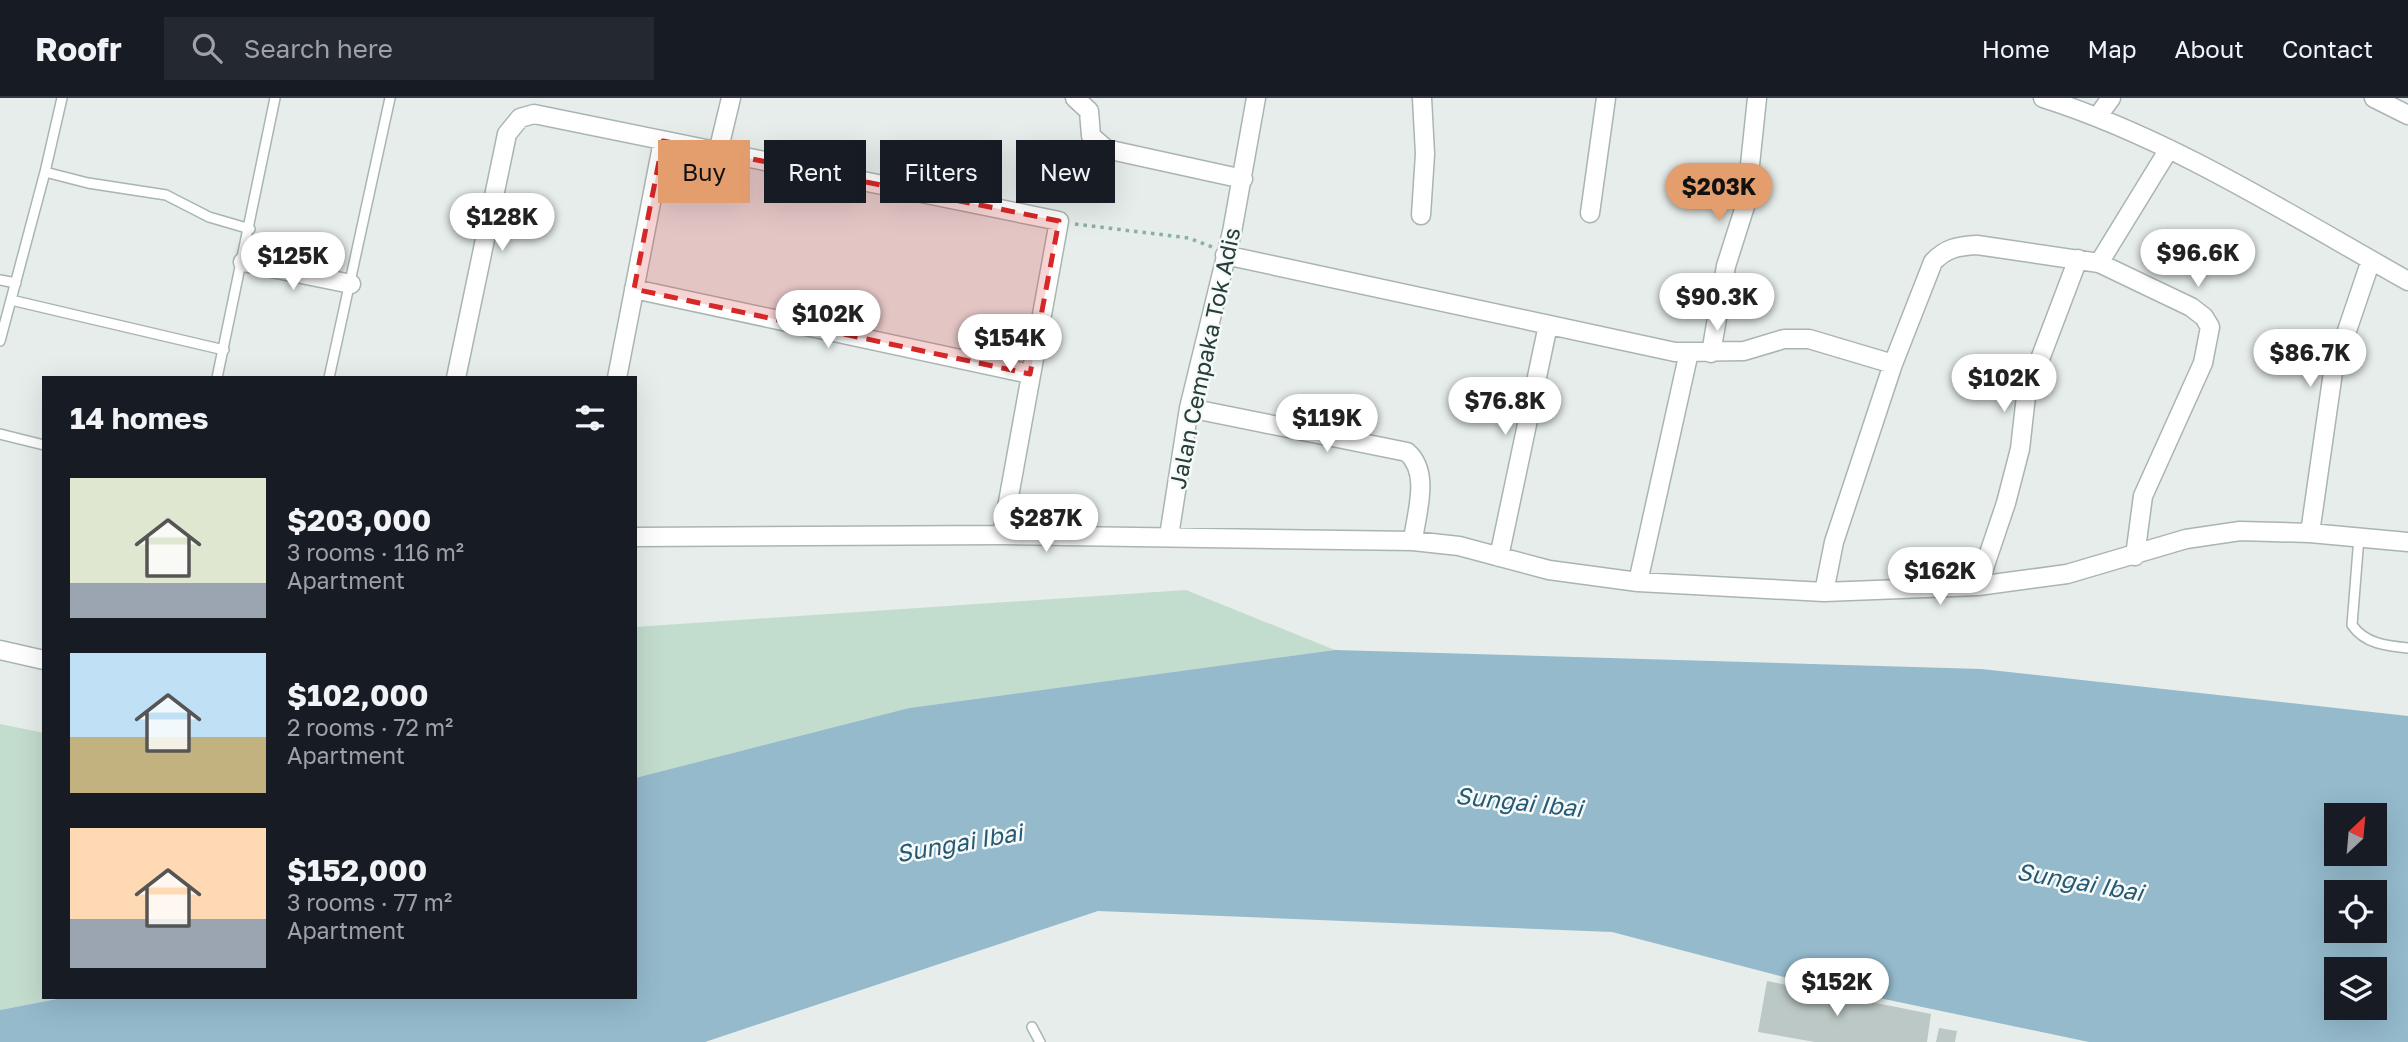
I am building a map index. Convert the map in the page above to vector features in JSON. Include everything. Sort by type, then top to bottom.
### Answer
[{"type":"street","points":[[1075,98],[1089,110],[1091,136],[1106,149],[1241,188]]},
{"type":"street","name":"Jalan Cempaka Tok Adis","points":[[1170,536],[1189,408],[1225,255],[1233,232],[1256,98]]},
{"type":"street","points":[[1421,215],[1425,144],[1422,98]]},
{"type":"street","points":[[1590,213],[1606,98]]},
{"type":"street","points":[[1711,353],[1726,266],[1746,203],[1757,98]]},
{"type":"street","points":[[2043,98],[2098,116],[2169,149],[2408,281]]},
{"type":"street","points":[[2098,116],[2111,98]]},
{"type":"street","points":[[2374,98],[2408,115]]},
{"type":"street","points":[[721,140],[730,99]]},
{"type":"street","points":[[457,376],[507,134],[520,118],[534,114],[658,140]]},
{"type":"street","points":[[2099,263],[2169,149]]},
{"type":"street","points":[[750,158],[1059,221],[1002,535]]},
{"type":"street","points":[[617,376],[658,167]]},
{"type":"street","points":[[1824,592],[1834,542],[1893,364],[1933,262],[1942,252],[1977,245],[2099,263],[2191,307],[2204,317],[2210,327],[2203,363],[2143,496],[2135,556]]},
{"type":"street","points":[[1225,255],[1675,352],[1744,351],[1784,339],[1809,339],[1893,364]]},
{"type":"street","points":[[1978,586],[2006,503],[2020,449],[2026,397],[2078,259]]},
{"type":"street","points":[[2310,533],[2333,372],[2371,260]]},
{"type":"street","points":[[243,262],[351,284]]},
{"type":"street","points":[[634,289],[1030,374]]},
{"type":"street","points":[[1499,557],[1548,325]]},
{"type":"street","points":[[1638,582],[1689,352]]},
{"type":"street","points":[[1189,408],[1407,452],[1417,461],[1421,472],[1413,541]]},
{"type":"street","points":[[637,537],[1002,535],[1413,541],[1459,546],[1549,570],[1638,582],[1824,592],[1978,586],[2067,574],[2186,539],[2240,531],[2310,533],[2408,541]]},
{"type":"street","points":[[0,650],[42,660]]},
{"type":"lane","points":[[0,341],[62,98]]},
{"type":"lane","points":[[217,376],[275,98]]},
{"type":"lane","points":[[329,376],[390,98]]},
{"type":"lane","points":[[45,172],[89,183],[166,195],[209,217],[250,229]]},
{"type":"lane","points":[[0,280],[16,283]]},
{"type":"lane","points":[[11,300],[223,350]]},
{"type":"lane","points":[[0,434],[42,444]]},
{"type":"lane","points":[[2359,537],[2352,625],[2359,635],[2372,642],[2408,649]]},
{"type":"lane","points":[[1032,1027],[1040,1042]]},
{"type":"path","points":[[1059,221],[1189,239],[1225,255]]},
{"type":"highlighted area","points":[[663,141],[1059,221],[1030,374],[634,289]]},
{"type":"green space","points":[[1186,590],[1335,650],[909,708],[637,777],[637,627]]},
{"type":"green space","points":[[0,724],[42,733],[42,999],[57,999],[0,1010]]},
{"type":"water","name":"Sungai Ibai","points":[[1335,650],[1981,669],[2408,716],[2408,1042],[2089,1042],[1803,982],[1612,932],[1098,911],[705,1042],[0,1042],[0,1010],[57,999],[637,999],[637,777],[909,708]]},
{"type":"building","points":[[1767,981],[1931,1014],[1927,1042],[1815,1042],[1758,1032]]},
{"type":"building","points":[[1939,1028],[1957,1031],[1955,1042],[1936,1042]]}]
